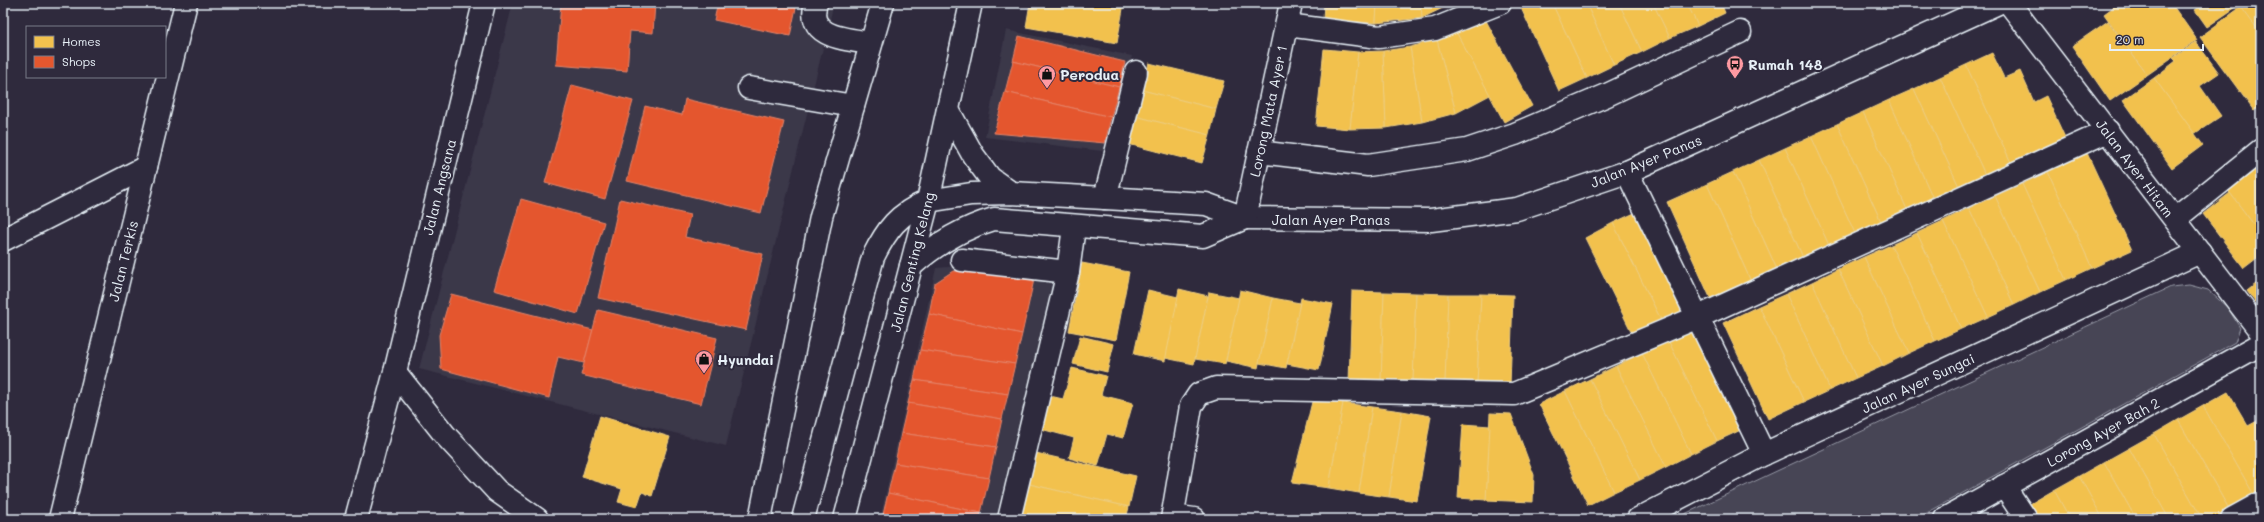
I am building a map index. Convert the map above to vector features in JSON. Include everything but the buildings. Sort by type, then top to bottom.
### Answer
[{"type":"street","name":"Jalan Terkis","points":[[60,519],[186,3]]},
{"type":"street","name":"Jalan Angsana","points":[[356,519],[394,372],[484,3]]},
{"type":"street","points":[[816,3],[813,13],[819,27],[832,36],[871,43]]},
{"type":"street","points":[[760,519],[821,217],[883,3]]},
{"type":"street","name":"Jalan Genting Kelang","points":[[845,519],[928,201],[971,3]]},
{"type":"street","name":"Lorong Mata Ayer 1","points":[[1245,218],[1292,3]]},
{"type":"street","points":[[1287,25],[1379,37],[1435,29],[1500,3]]},
{"type":"street","name":"Jalan Ayer Panas","points":[[803,519],[873,257],[884,236],[900,215],[928,201],[971,194],[1011,193],[1105,198],[1206,204],[1245,218],[1432,220],[1517,209],[1627,172],[1998,3]]},
{"type":"street","name":"Jalan Ayer Hitam","points":[[2009,3],[2261,332]]},
{"type":"street","points":[[1259,152],[1368,165],[1467,150],[1515,134],[1607,95],[1740,32]]},
{"type":"street","points":[[1105,198],[1136,72]]},
{"type":"street","points":[[749,88],[853,106]]},
{"type":"street","points":[[948,110],[973,155],[990,178],[1011,193]]},
{"type":"street","points":[[1194,519],[1172,517],[1191,406],[1199,394],[1216,388],[1514,394],[1698,317],[2108,131]]},
{"type":"street","points":[[2175,219],[2261,150]]},
{"type":"street","points":[[3,240],[146,167]]},
{"type":"street","points":[[1627,172],[1764,454]]},
{"type":"street","name":"Jalan Ayer Panas","points":[[911,266],[930,249],[952,236],[975,224],[994,219],[1074,227],[1203,236],[1245,218]]},
{"type":"street","points":[[1009,519],[1068,272],[1074,227]]},
{"type":"street","name":"Jalan Ayer Sungai","points":[[1643,518],[1764,454],[2200,252]]},
{"type":"street","points":[[962,260],[1068,272]]},
{"type":"street","name":"Lorong Ayer Bah 2","points":[[1945,519],[2261,344]]},
{"type":"street","points":[[394,372],[446,435],[497,490],[538,519]]},
{"type":"street","points":[[2004,486],[2026,519]]},
{"type":"street","points":[[2232,519],[2261,503]]},
{"type":"shaded area","points":[[513,3],[834,3],[726,446],[419,369]]},
{"type":"shaded area","points":[[1006,30],[1132,56],[1110,152],[985,137]]},
{"type":"shaded area","points":[[959,266],[1057,279],[1001,519],[880,519],[936,268]]},
{"type":"shaded area","points":[[2189,285],[2208,290],[2228,308],[2240,328],[2235,342],[1916,519],[1674,519],[2171,287]]},
{"type":"place","name":"Rumah 148","points":[[1735,79]]},
{"type":"place","name":"Perodua","points":[[1047,89]]},
{"type":"place","name":"Hyundai","points":[[704,374]]}]
